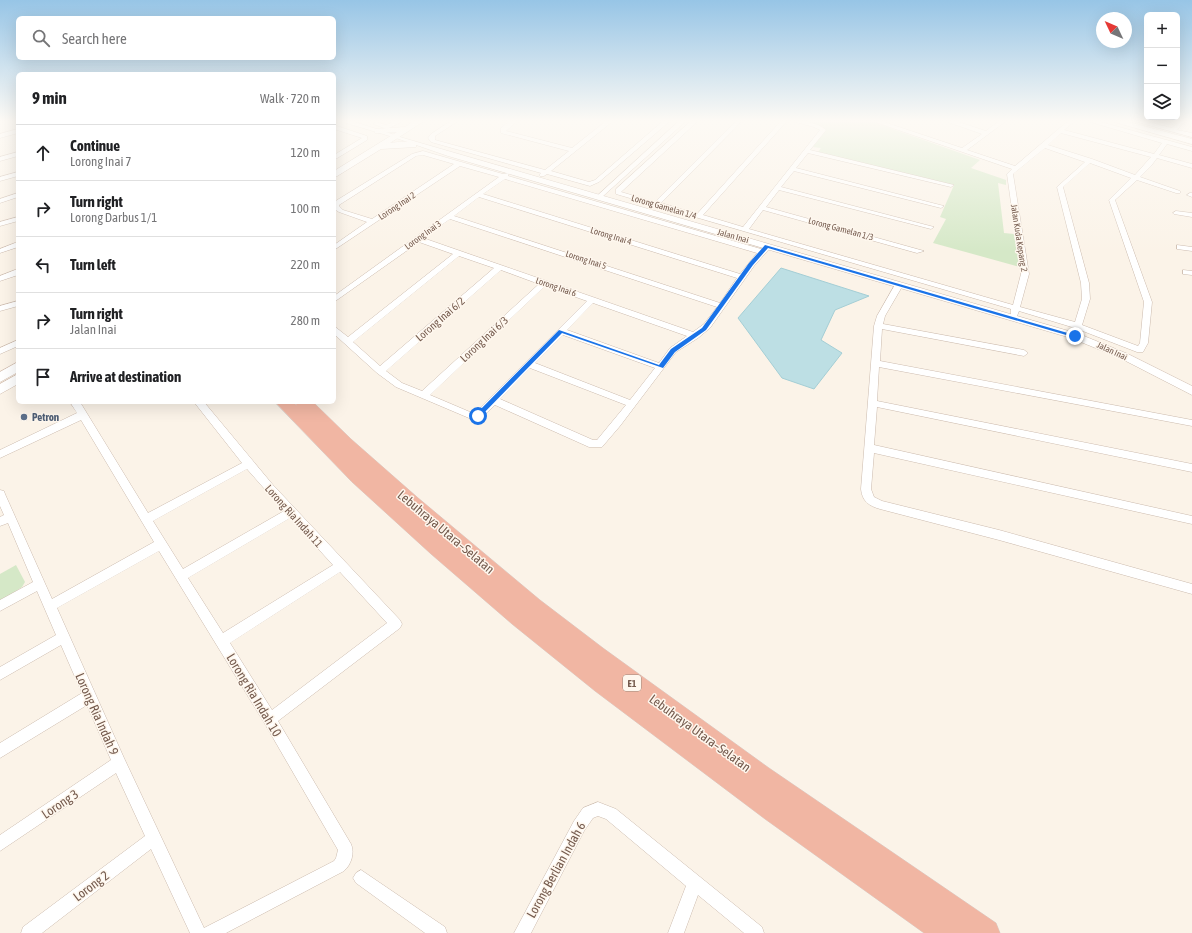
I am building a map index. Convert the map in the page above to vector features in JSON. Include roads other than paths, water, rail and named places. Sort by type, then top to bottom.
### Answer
[{"type":"highway","name":"Lebuhraya Utara–Selatan","points":[[285,404],[345,464],[404,518],[528,624],[612,691],[699,757],[948,933]]},
{"type":"highway","name":"Lebuhraya Utara–Selatan","points":[[305,404],[356,454],[417,508],[552,621],[682,720],[986,933]]},
{"type":"main road","points":[[336,173],[350,165]]},
{"type":"main road","points":[[0,378],[16,367]]},
{"type":"main road","points":[[0,390],[16,379]]},
{"type":"street","points":[[336,204],[400,165]]},
{"type":"street","name":"Lorong Inai 2","points":[[336,247],[458,165]]},
{"type":"street","points":[[467,165],[508,174],[764,249],[704,329],[673,350],[604,440],[599,444],[592,444],[493,400]]},
{"type":"street","name":"Jalan Inai","points":[[481,165],[508,174],[537,179],[599,197],[764,249],[899,285],[1098,344],[1192,391]]},
{"type":"street","points":[[518,165],[588,184],[594,183],[616,165]]},
{"type":"street","points":[[537,179],[554,165]]},
{"type":"street","points":[[599,197],[635,165]]},
{"type":"street","name":"Lorong Gamelan 1/4","points":[[647,165],[617,192],[619,194],[656,205],[1078,326],[1136,350],[1140,350],[1143,346],[1148,302],[1112,200],[1135,176]]},
{"type":"street","points":[[656,205],[696,165]]},
{"type":"street","points":[[698,217],[745,165]]},
{"type":"street","points":[[744,230],[795,165]]},
{"type":"street","points":[[864,165],[951,185]]},
{"type":"street","points":[[1004,165],[1015,168],[1019,165]]},
{"type":"street","points":[[1078,326],[1086,299],[1086,283],[1060,187],[1085,165]]},
{"type":"street","points":[[1103,165],[1178,192]]},
{"type":"street","points":[[1135,176],[1148,165]]},
{"type":"street","name":"Jalan Kuda Kepang 2","points":[[1013,318],[1026,274],[1010,175],[1015,168]]},
{"type":"street","points":[[792,169],[941,206]]},
{"type":"street","name":"Lorong Inai 3","points":[[336,299],[508,174]]},
{"type":"street","points":[[0,179],[16,175]]},
{"type":"street","points":[[778,188],[931,227]]},
{"type":"street","name":"Lorong Inai 4","points":[[479,195],[742,277]]},
{"type":"street","points":[[0,201],[16,196]]},
{"type":"street","points":[[336,207],[341,211],[373,222]]},
{"type":"street","name":"Lorong Gamelan 1/3","points":[[762,208],[920,251]]},
{"type":"street","points":[[1176,212],[1192,215]]},
{"type":"street","name":"Lorong Inai 5","points":[[449,216],[722,306]]},
{"type":"street","points":[[0,224],[16,219]]},
{"type":"street","name":"Lorong Inai 6","points":[[418,239],[695,336]]},
{"type":"street","points":[[0,251],[16,246]]},
{"type":"street","points":[[1180,247],[1192,249]]},
{"type":"street","points":[[348,342],[458,253]]},
{"type":"street","name":"Lorong Inai 6/2","points":[[380,371],[500,267]]},
{"type":"street","points":[[0,279],[16,273]]},
{"type":"street","name":"Lorong Inai 6/3","points":[[424,396],[544,283]]},
{"type":"street","points":[[899,285],[881,316],[878,326],[866,494],[874,502],[1192,589]]},
{"type":"street","points":[[336,331],[380,371],[399,385],[469,415],[478,416],[592,300]]},
{"type":"street","points":[[0,309],[16,304]]},
{"type":"street","points":[[878,326],[1024,352]]},
{"type":"street","points":[[561,331],[660,367]]},
{"type":"street","points":[[0,351],[16,345]]},
{"type":"street","points":[[875,363],[1192,423]]},
{"type":"street","points":[[529,364],[632,404]]},
{"type":"street","points":[[872,403],[1192,468]]},
{"type":"street","name":"Lorong Ria Indah 10","points":[[76,404],[270,719],[342,841],[346,855],[343,862],[339,866],[210,933]]},
{"type":"street","name":"Lorong Ria Indah 11","points":[[201,404],[248,464],[290,513],[396,624],[270,719]]},
{"type":"street","points":[[0,454],[82,415]]},
{"type":"street","points":[[869,448],[1192,520]]},
{"type":"street","points":[[146,519],[248,464]]},
{"type":"street","name":"Lorong Ria Indah 9","points":[[0,494],[5,520],[40,584],[153,839],[197,933]]},
{"type":"street","points":[[181,576],[290,513]]},
{"type":"street","points":[[50,606],[161,544]]},
{"type":"street","points":[[222,642],[340,566]]},
{"type":"street","points":[[0,606],[40,584]]},
{"type":"street","points":[[0,674],[64,637]]},
{"type":"street","points":[[0,751],[90,695]]},
{"type":"street","name":"Lorong 3","points":[[0,844],[119,763]]},
{"type":"street","name":"Lorong Berlian Indah 6","points":[[522,933],[579,826],[588,813],[593,810],[598,809],[611,814],[695,883]]},
{"type":"street","name":"Lorong 2","points":[[29,933],[153,839]]},
{"type":"street","points":[[361,878],[439,933]]},
{"type":"street","points":[[676,933],[695,883],[756,933]]},
{"type":"water","points":[[781,268],[869,296],[835,310],[821,340],[842,353],[814,389],[782,378],[738,318]]},
{"type":"place","name":"Petron","points":[[24,417]]}]
